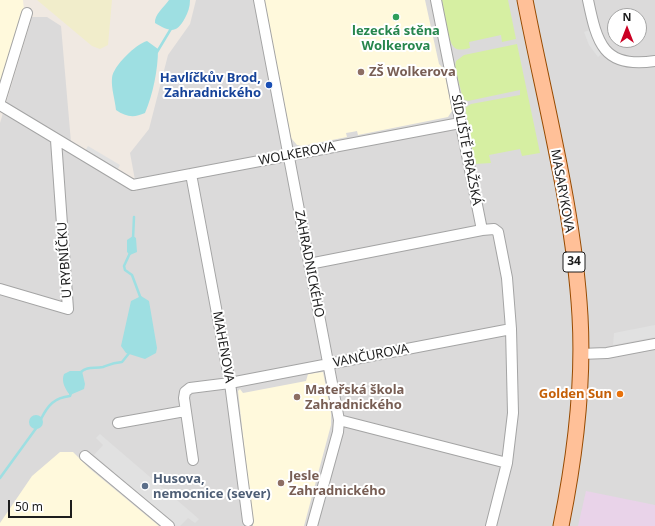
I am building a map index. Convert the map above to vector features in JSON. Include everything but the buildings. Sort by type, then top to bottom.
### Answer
[{"type":"main road","name":"MASARYKOVA","points":[[524,0],[557,162],[572,246],[580,315],[578,403],[572,463],[561,526]]},
{"type":"street","name":"ZAHRADNICKÉHO","points":[[259,0],[339,420],[338,432],[312,526]]},
{"type":"street","name":"SÍDLIŠTĚ PRAŽSKÁ","points":[[436,0],[482,230]]},
{"type":"street","points":[[588,0],[596,36],[603,48],[609,54],[624,61],[655,63]]},
{"type":"street","points":[[0,101],[27,13]]},
{"type":"street","points":[[0,105],[56,140]]},
{"type":"street","name":"WOLKEROVA","points":[[56,140],[133,185],[460,123]]},
{"type":"street","name":"U RYBNÍČKU","points":[[0,289],[68,309],[56,140]]},
{"type":"street","name":"MAHENOVA","points":[[191,174],[230,383],[248,521]]},
{"type":"street","points":[[309,264],[482,230],[496,230],[499,236],[507,278],[511,329],[512,413],[507,463],[491,526]]},
{"type":"street","name":"VANČUROVA","points":[[185,411],[185,392],[190,388],[230,383],[511,329]]},
{"type":"street","points":[[580,354],[607,353],[655,344]]},
{"type":"street","points":[[118,423],[185,411],[193,460]]},
{"type":"street","points":[[339,420],[507,463]]},
{"type":"street","points":[[85,456],[169,526]]},
{"type":"shaded area","points":[[0,0],[23,0],[24,10],[0,88]]},
{"type":"shaded area","points":[[37,0],[112,0],[108,45],[100,49],[92,46]]},
{"type":"shaded area","points":[[196,0],[655,0],[655,526],[0,526],[0,123],[32,17],[47,17],[61,26],[72,154],[137,191],[130,153],[149,129],[168,55],[190,24]]},
{"type":"shaded area","name":"ZŠ Wolkerova","points":[[264,0],[425,0],[439,64],[444,69],[452,111],[448,117],[358,135],[357,131],[346,133],[347,137],[302,146],[297,145],[291,138]]},
{"type":"shaded area","points":[[590,30],[597,45],[603,53],[598,57],[589,45],[584,32]]},
{"type":"shaded area","points":[[88,146],[120,165],[117,171],[85,151]]},
{"type":"shaded area","points":[[655,325],[655,337],[613,345],[614,333]]},
{"type":"shaded area","points":[[323,372],[331,413],[331,425],[304,526],[253,526],[238,391],[240,389],[243,393],[306,381],[308,374]]},
{"type":"shaded area","name":"Husova, nemocnice (sever)","points":[[100,434],[199,519],[195,523],[188,518],[180,526],[176,526],[94,455],[103,445],[96,438]]},
{"type":"shaded area","points":[[60,452],[73,452],[89,468],[159,526],[0,526],[0,523],[32,476]]},
{"type":"shaded area","points":[[586,491],[655,505],[655,526],[578,526]]},
{"type":"green space","points":[[442,0],[508,0],[516,39],[502,42],[501,35],[469,42],[470,48],[462,50],[455,48],[452,45],[448,33]]},
{"type":"green space","points":[[517,44],[540,153],[522,156],[520,149],[489,155],[491,163],[475,164],[465,108],[471,104],[520,95],[520,90],[468,101],[463,99],[455,67],[456,61],[464,55]]},
{"type":"water","points":[[169,0],[190,0],[189,9],[182,23],[172,30],[155,23],[156,17]]},
{"type":"water","points":[[147,41],[158,49],[156,73],[148,106],[145,113],[137,116],[123,114],[116,110],[112,86],[113,73],[131,51]]},
{"type":"water","points":[[133,236],[136,238],[137,252],[130,255],[127,252],[127,240]]},
{"type":"water","points":[[141,296],[149,301],[157,348],[156,353],[145,359],[126,353],[121,346],[131,301]]},
{"type":"water","points":[[70,371],[82,371],[85,384],[84,389],[70,395],[65,388],[63,379],[64,374]]},
{"type":"water","points":[[33,415],[39,415],[43,419],[43,425],[39,429],[33,429],[29,425],[29,419]]},
{"type":"waterway","points":[[157,52],[172,27]]},
{"type":"waterway","points":[[133,239],[134,217]]},
{"type":"waterway","points":[[130,253],[124,266],[125,270],[132,275],[141,299]]},
{"type":"waterway","points":[[81,372],[88,368],[103,367],[122,362],[130,352]]},
{"type":"waterway","points":[[41,419],[52,403],[60,398],[70,396],[71,393]]},
{"type":"waterway","points":[[0,478],[37,427]]},
{"type":"place","name":"lezecká stěna Wolkerova","points":[[396,17]]},
{"type":"place","name":"ZŠ Wolkerova","points":[[361,72]]},
{"type":"place","name":"Havlíčkův Brod, Zahradnického","points":[[269,85]]},
{"type":"place","name":"Golden Sun","points":[[620,394]]},
{"type":"place","name":"Mateřská škola Zahradnického","points":[[297,397]]},
{"type":"place","name":"Jesle Zahradnického","points":[[281,483]]},
{"type":"place","name":"Husova, nemocnice (sever)","points":[[145,486]]}]
